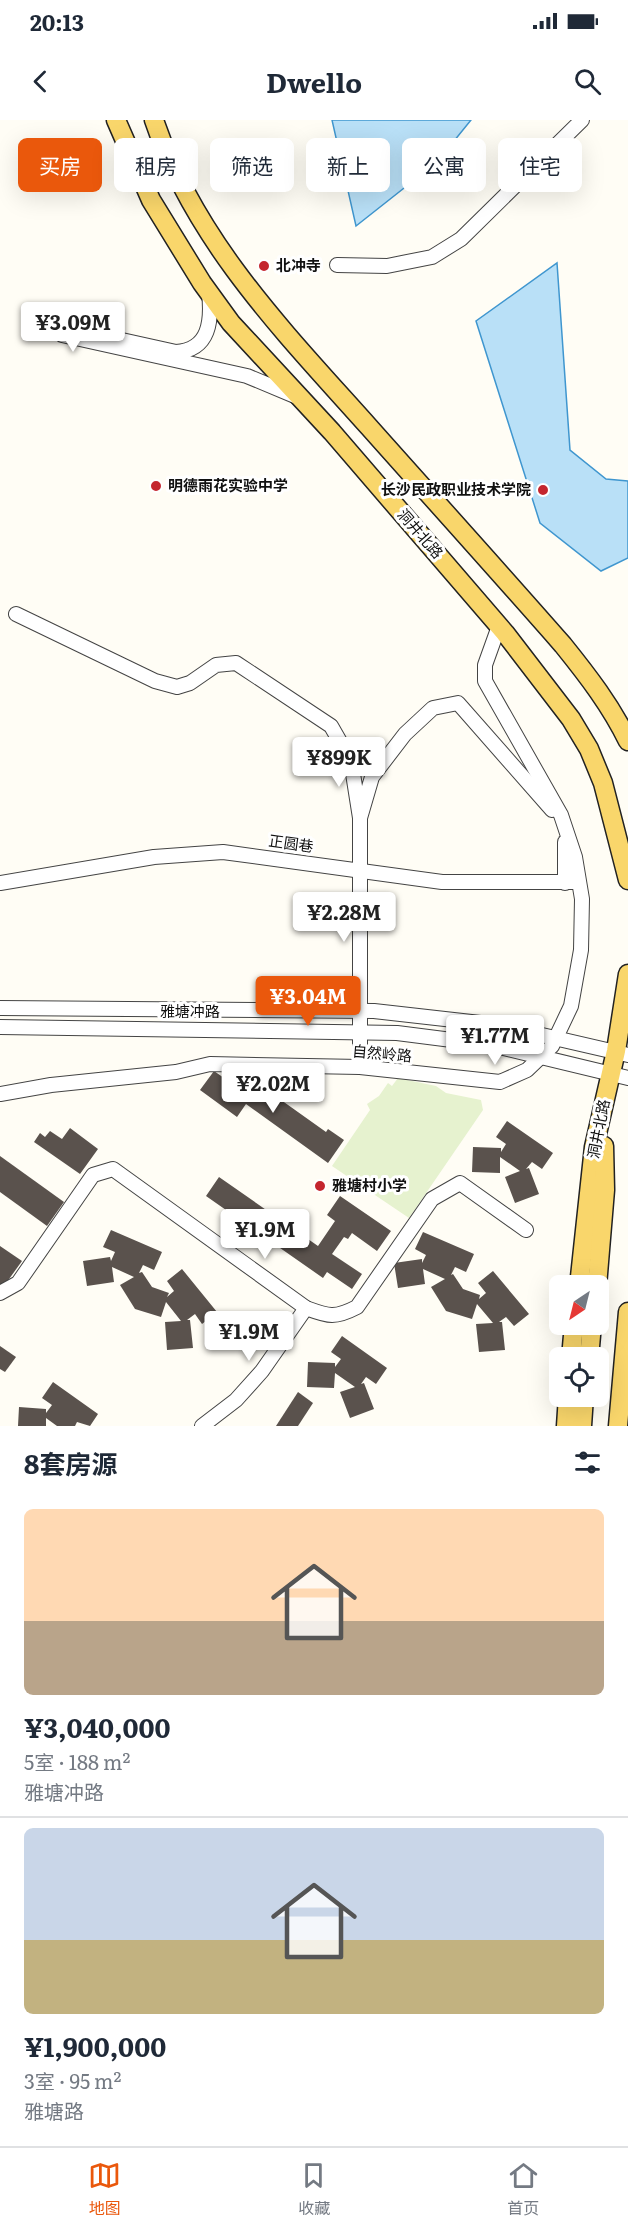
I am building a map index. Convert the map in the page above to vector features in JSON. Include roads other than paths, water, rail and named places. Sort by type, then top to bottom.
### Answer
[{"type":"main road","name":"洞井北路","points":[[116,120],[151,200],[231,324],[308,405],[540,676],[588,748],[613,815],[628,880]]},
{"type":"main road","points":[[154,120],[162,144],[194,206],[255,300],[563,645],[618,720],[628,741]]},
{"type":"main road","name":"洞井北路","points":[[580,1275],[594,1147],[602,1111],[620,1076],[628,974]]},
{"type":"main road","points":[[598,1275],[605,1190],[602,1111]]},
{"type":"main road","points":[[618,1426],[628,1312]]},
{"type":"main road","points":[[566,1426],[567,1407]]},
{"type":"main road","points":[[582,1426],[583,1407]]},
{"type":"street","points":[[337,266],[387,266],[432,257],[461,239],[582,120]]},
{"type":"street","points":[[209,292],[210,327],[201,342],[185,351],[176,352],[63,327],[62,335],[247,376],[295,396],[308,405]]},
{"type":"street","points":[[16,614],[155,681],[177,687],[190,683],[216,664],[236,663],[331,726],[351,761],[360,818],[360,1067]]},
{"type":"street","name":"自然岭路","points":[[0,1094],[51,1085],[176,1072],[210,1064],[360,1067],[500,1083],[527,1070],[541,1057],[556,1038],[571,1006],[581,950],[582,899],[572,883],[575,857],[561,814],[485,681],[485,665],[499,626]]},
{"type":"street","points":[[360,818],[372,777],[405,734],[433,708],[458,703],[555,814],[566,845],[572,883]]},
{"type":"street","name":"正圆巷","points":[[0,883],[154,857],[223,852],[442,882],[572,883]]},
{"type":"street","name":"雅塘冲路","points":[[0,1008],[360,1011],[498,1025],[622,1053]]},
{"type":"street","name":"雅塘冲路","points":[[0,1027],[397,1033],[491,1045],[620,1076]]},
{"type":"street","points":[[0,1293],[18,1283],[93,1175],[113,1169],[306,1308],[328,1316],[342,1315],[357,1307],[432,1198],[460,1183],[526,1230]]},
{"type":"street","points":[[202,1426],[236,1400],[262,1371],[306,1308]]},
{"type":"water","points":[[332,120],[471,120],[456,138],[402,138],[402,190],[356,226],[348,192],[390,192],[390,138],[336,138]]},
{"type":"water","points":[[557,263],[570,450],[606,479],[628,481],[628,558],[601,571],[540,523],[476,321]]},
{"type":"place","name":"北冲寺","points":[[264,266]]},
{"type":"place","name":"明德雨花实验中学","points":[[156,486]]},
{"type":"place","name":"长沙民政职业技术学院","points":[[543,490]]},
{"type":"place","name":"雅塘村小学","points":[[320,1186]]}]
